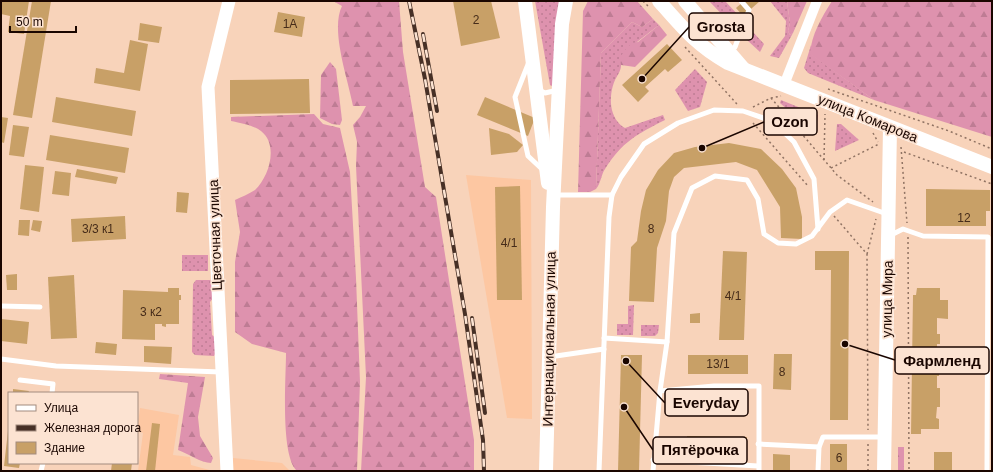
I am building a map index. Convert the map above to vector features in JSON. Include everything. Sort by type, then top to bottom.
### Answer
[{"type":"main road","name":"Интернациональная улица","points":[[525,1],[546,174],[553,201]]},
{"type":"main road","name":"Интернациональная улица","points":[[546,471],[553,201],[562,24],[566,1]]},
{"type":"main road","points":[[685,1],[744,69]]},
{"type":"main road","name":"улица Комарова","points":[[656,6],[709,52],[744,69],[783,91],[890,128],[992,167]]},
{"type":"main road","name":"улица Мира","points":[[884,471],[888,236],[883,213],[890,148],[890,128]]},
{"type":"street","name":"Цветочная улица","points":[[227,471],[208,87],[229,1]]},
{"type":"street","points":[[783,91],[817,1]]},
{"type":"lane","points":[[734,47],[749,10],[741,1]]},
{"type":"lane","points":[[532,54],[515,97],[528,156],[546,174]]},
{"type":"lane","points":[[536,89],[545,93],[559,89]]},
{"type":"lane","points":[[599,471],[609,218],[612,195],[621,177],[644,144],[678,123],[714,110],[743,111],[772,121],[794,142],[814,179],[818,229]]},
{"type":"lane","points":[[653,471],[660,391],[667,342],[674,233],[692,188],[715,176],[747,180],[758,199],[764,234],[778,244],[796,244],[812,236],[830,212],[847,200],[883,213]]},
{"type":"lane","points":[[553,201],[612,195]]},
{"type":"lane","points":[[888,236],[903,230],[923,236],[988,237],[990,319],[987,471]]},
{"type":"lane","points":[[1,306],[40,307]]},
{"type":"lane","points":[[604,338],[667,342]]},
{"type":"lane","points":[[549,357],[604,349]]},
{"type":"lane","points":[[1,360],[56,366],[221,372]]},
{"type":"lane","points":[[20,380],[53,384],[52,392]]},
{"type":"lane","points":[[653,460],[758,468],[759,386],[714,386],[660,391]]},
{"type":"lane","points":[[818,471],[819,447],[823,437],[885,438]]},
{"type":"lane","points":[[758,444],[819,447]]},
{"type":"path","points":[[643,1],[656,6]]},
{"type":"path","points":[[684,45],[815,194]]},
{"type":"path","points":[[825,88],[949,131],[992,148]]},
{"type":"path","points":[[743,111],[783,91]]},
{"type":"path","points":[[771,98],[831,168],[879,206],[883,213],[867,254],[868,471]]},
{"type":"path","points":[[824,160],[825,114]]},
{"type":"path","points":[[873,133],[890,148],[992,184]]},
{"type":"path","points":[[831,168],[890,148]]},
{"type":"path","points":[[890,148],[906,216],[908,231],[909,471]]},
{"type":"path","points":[[830,212],[867,254]]},
{"type":"shaded area","points":[[466,175],[531,180],[532,419],[507,418]]},
{"type":"shaded area","points":[[140,408],[179,415],[173,455],[190,457],[191,465],[213,471],[138,471],[143,433],[138,431]]},
{"type":"shaded area","points":[[233,458],[282,463],[290,471],[232,471]]},
{"type":"green space","points":[[333,1],[399,1],[403,52],[425,187],[436,197],[474,440],[474,471],[361,471],[366,377],[356,166],[357,142],[353,125],[360,117],[366,106],[353,106],[339,41],[339,16],[342,6]]},
{"type":"green space","points":[[535,1],[559,1],[555,84],[552,86],[550,85]]},
{"type":"green space","points":[[588,1],[637,1],[653,19],[642,27],[632,22],[601,53],[596,189],[590,192],[578,192],[583,11]]},
{"type":"green space","points":[[709,1],[725,1],[741,18],[741,22],[736,29]]},
{"type":"green space","points":[[770,1],[787,1],[790,23],[788,31],[790,35],[793,33],[779,58],[770,56],[785,36],[786,21]]},
{"type":"green space","points":[[787,1],[807,1],[793,33],[790,35],[788,31],[790,23]]},
{"type":"green space","points":[[832,1],[992,1],[992,137],[874,100],[810,54],[812,40]]},
{"type":"green space","points":[[653,19],[659,25],[637,42],[621,65],[611,93],[611,107],[616,119],[625,128],[663,115],[665,120],[646,130],[624,145],[605,169],[596,189],[601,53],[632,22],[642,27]]},
{"type":"green space","points":[[659,25],[667,35],[635,67],[621,65],[620,58],[624,51],[632,43],[638,42]]},
{"type":"green space","points":[[752,31],[764,44],[760,52],[747,40]]},
{"type":"green space","points":[[811,45],[811,54],[874,100],[808,73],[804,68]]},
{"type":"green space","points":[[330,62],[336,69],[342,120],[340,125],[332,124],[320,118],[321,75]]},
{"type":"green space","points":[[695,69],[707,82],[700,107],[688,111],[675,90]]},
{"type":"green space","points":[[781,100],[818,115],[815,134],[780,103]]},
{"type":"green space","points":[[314,114],[323,124],[340,128],[350,172],[360,382],[357,471],[297,471],[292,463],[288,450],[286,434],[286,353],[252,344],[235,332],[235,262],[240,232],[235,200],[255,190],[260,184],[268,169],[271,152],[270,144],[261,131],[250,126],[231,121],[231,117]]},
{"type":"green space","points":[[837,124],[841,124],[859,140],[835,151]]},
{"type":"green space","points":[[182,255],[208,255],[208,271],[182,271]]},
{"type":"green space","points":[[196,280],[210,280],[212,282],[213,298],[210,302],[212,335],[217,339],[216,352],[214,356],[195,355],[192,352],[193,284]]},
{"type":"green space","points":[[634,305],[633,335],[617,335],[617,324],[628,324],[628,306]]},
{"type":"green space","points":[[641,325],[659,325],[658,333],[655,336],[641,336]]},
{"type":"green space","points":[[160,374],[205,377],[198,417],[200,436],[213,458],[211,463],[199,460],[178,450],[188,383],[159,379]]},
{"type":"green space","points":[[898,447],[904,447],[904,471],[898,471]]},
{"type":"building","points":[[2,1],[29,1],[24,34],[8,32],[10,16],[1,14]]},
{"type":"building","points":[[32,1],[51,1],[32,118],[13,115]]},
{"type":"building","points":[[453,1],[491,1],[500,38],[461,46]]},
{"type":"building","points":[[744,1],[760,1],[743,16],[736,8]]},
{"type":"building","points":[[278,12],[305,17],[302,37],[274,32]]},
{"type":"building","points":[[140,23],[162,27],[159,43],[138,40]]},
{"type":"building","points":[[130,40],[148,44],[140,91],[94,83],[96,68],[124,73]]},
{"type":"building","points":[[667,44],[682,60],[668,72],[665,69],[645,87],[649,91],[638,102],[622,85]]},
{"type":"building","points":[[309,79],[310,113],[230,114],[230,80]]},
{"type":"building","points":[[56,97],[136,111],[132,136],[52,122]]},
{"type":"building","points":[[485,97],[535,118],[528,136],[477,115]]},
{"type":"building","points":[[1,117],[8,118],[4,143],[1,142]]},
{"type":"building","points":[[13,125],[29,127],[24,157],[9,155]]},
{"type":"building","points":[[489,128],[509,134],[523,145],[517,152],[491,155]]},
{"type":"building","points":[[50,135],[129,148],[125,173],[46,160]]},
{"type":"building","points":[[729,143],[761,149],[782,169],[796,188],[802,217],[802,239],[781,238],[780,207],[757,170],[736,162],[684,168],[674,177],[669,191],[666,221],[657,248],[654,302],[629,301],[631,247],[637,241],[641,211],[646,190],[658,170],[674,153],[695,147]]},
{"type":"building","points":[[25,165],[44,167],[39,212],[20,209]]},
{"type":"building","points":[[77,169],[118,177],[116,184],[75,177]]},
{"type":"building","points":[[55,171],[71,173],[69,196],[52,194]]},
{"type":"building","points":[[520,186],[522,300],[497,300],[495,187]]},
{"type":"building","points":[[926,189],[990,190],[990,211],[986,211],[986,226],[926,226]]},
{"type":"building","points":[[177,192],[189,193],[187,213],[176,212]]},
{"type":"building","points":[[125,216],[126,239],[72,242],[71,219]]},
{"type":"building","points":[[19,220],[30,220],[29,236],[18,235]]},
{"type":"building","points":[[33,220],[42,221],[40,232],[31,230]]},
{"type":"building","points":[[723,251],[747,252],[744,340],[719,340]]},
{"type":"building","points":[[815,251],[849,251],[848,420],[830,420],[831,270],[815,270]]},
{"type":"building","points":[[17,274],[17,290],[7,290],[6,275]]},
{"type":"building","points":[[74,275],[77,338],[51,339],[48,277]]},
{"type":"building","points":[[168,288],[179,288],[181,300],[179,300],[179,324],[166,324],[166,327],[162,326],[162,324],[155,324],[155,340],[122,339],[123,290],[168,292]]},
{"type":"building","points":[[917,288],[940,288],[940,300],[948,300],[948,319],[937,318],[937,334],[940,334],[940,344],[937,344],[937,356],[940,356],[937,388],[940,388],[940,407],[937,407],[936,418],[939,419],[939,429],[921,429],[921,434],[911,434],[913,295],[916,295]]},
{"type":"building","points":[[700,313],[700,323],[690,323],[690,314]]},
{"type":"building","points":[[1,319],[29,322],[27,344],[1,341]]},
{"type":"building","points":[[96,342],[117,344],[116,355],[95,353]]},
{"type":"building","points":[[144,346],[172,347],[171,364],[144,362]]},
{"type":"building","points":[[774,354],[792,354],[791,390],[773,389]]},
{"type":"building","points":[[621,355],[642,355],[639,471],[618,471]]},
{"type":"building","points":[[688,355],[748,355],[748,374],[688,374]]},
{"type":"building","points":[[13,389],[29,391],[28,392],[13,392]]},
{"type":"building","points":[[152,423],[160,424],[155,471],[146,471]]},
{"type":"building","points":[[8,431],[8,464],[20,464],[19,468],[4,466]]},
{"type":"building","points":[[687,436],[747,437],[747,455],[687,455]]},
{"type":"building","points":[[830,444],[847,444],[847,471],[830,471]]},
{"type":"building","points":[[934,452],[952,452],[952,471],[934,471]]},
{"type":"building","points":[[773,454],[790,455],[790,471],[773,471]]},
{"type":"building","points":[[112,464],[132,464],[131,471],[111,471]]},
{"type":"railway","points":[[409,1],[425,79],[465,314],[483,440],[484,471]]},
{"type":"railway","points":[[423,34],[437,111]]},
{"type":"railway","points":[[472,318],[485,413]]},
{"type":"place","name":"Grosta","points":[[642,79]]},
{"type":"place","name":"Ozon","points":[[702,148]]},
{"type":"place","name":"Фармленд","points":[[845,344]]},
{"type":"place","name":"Everyday","points":[[626,361]]},
{"type":"place","name":"Пятёрочка","points":[[624,407]]}]
